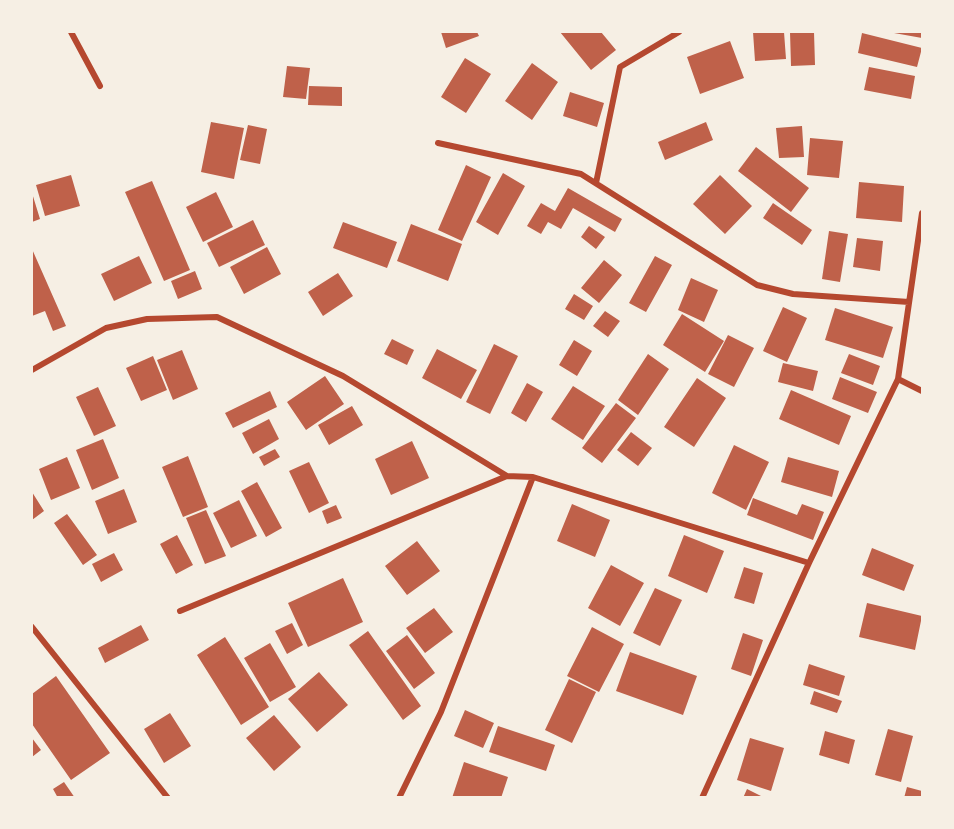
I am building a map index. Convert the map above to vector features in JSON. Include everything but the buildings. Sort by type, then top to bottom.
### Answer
[{"type":"street","points":[[71,32],[100,86]]},
{"type":"street","points":[[596,183],[620,67],[679,32]]},
{"type":"street","points":[[438,143],[581,174],[757,285],[793,294],[909,302]]},
{"type":"street","points":[[702,798],[809,562],[898,379],[922,213]]},
{"type":"street","points":[[32,370],[106,328],[147,319],[217,317],[343,376],[507,477]]},
{"type":"street","points":[[898,379],[922,391]]},
{"type":"street","points":[[180,611],[507,477],[533,477],[809,562]]},
{"type":"street","points":[[399,798],[441,712],[533,477]]},
{"type":"street","points":[[32,627],[168,798]]}]
